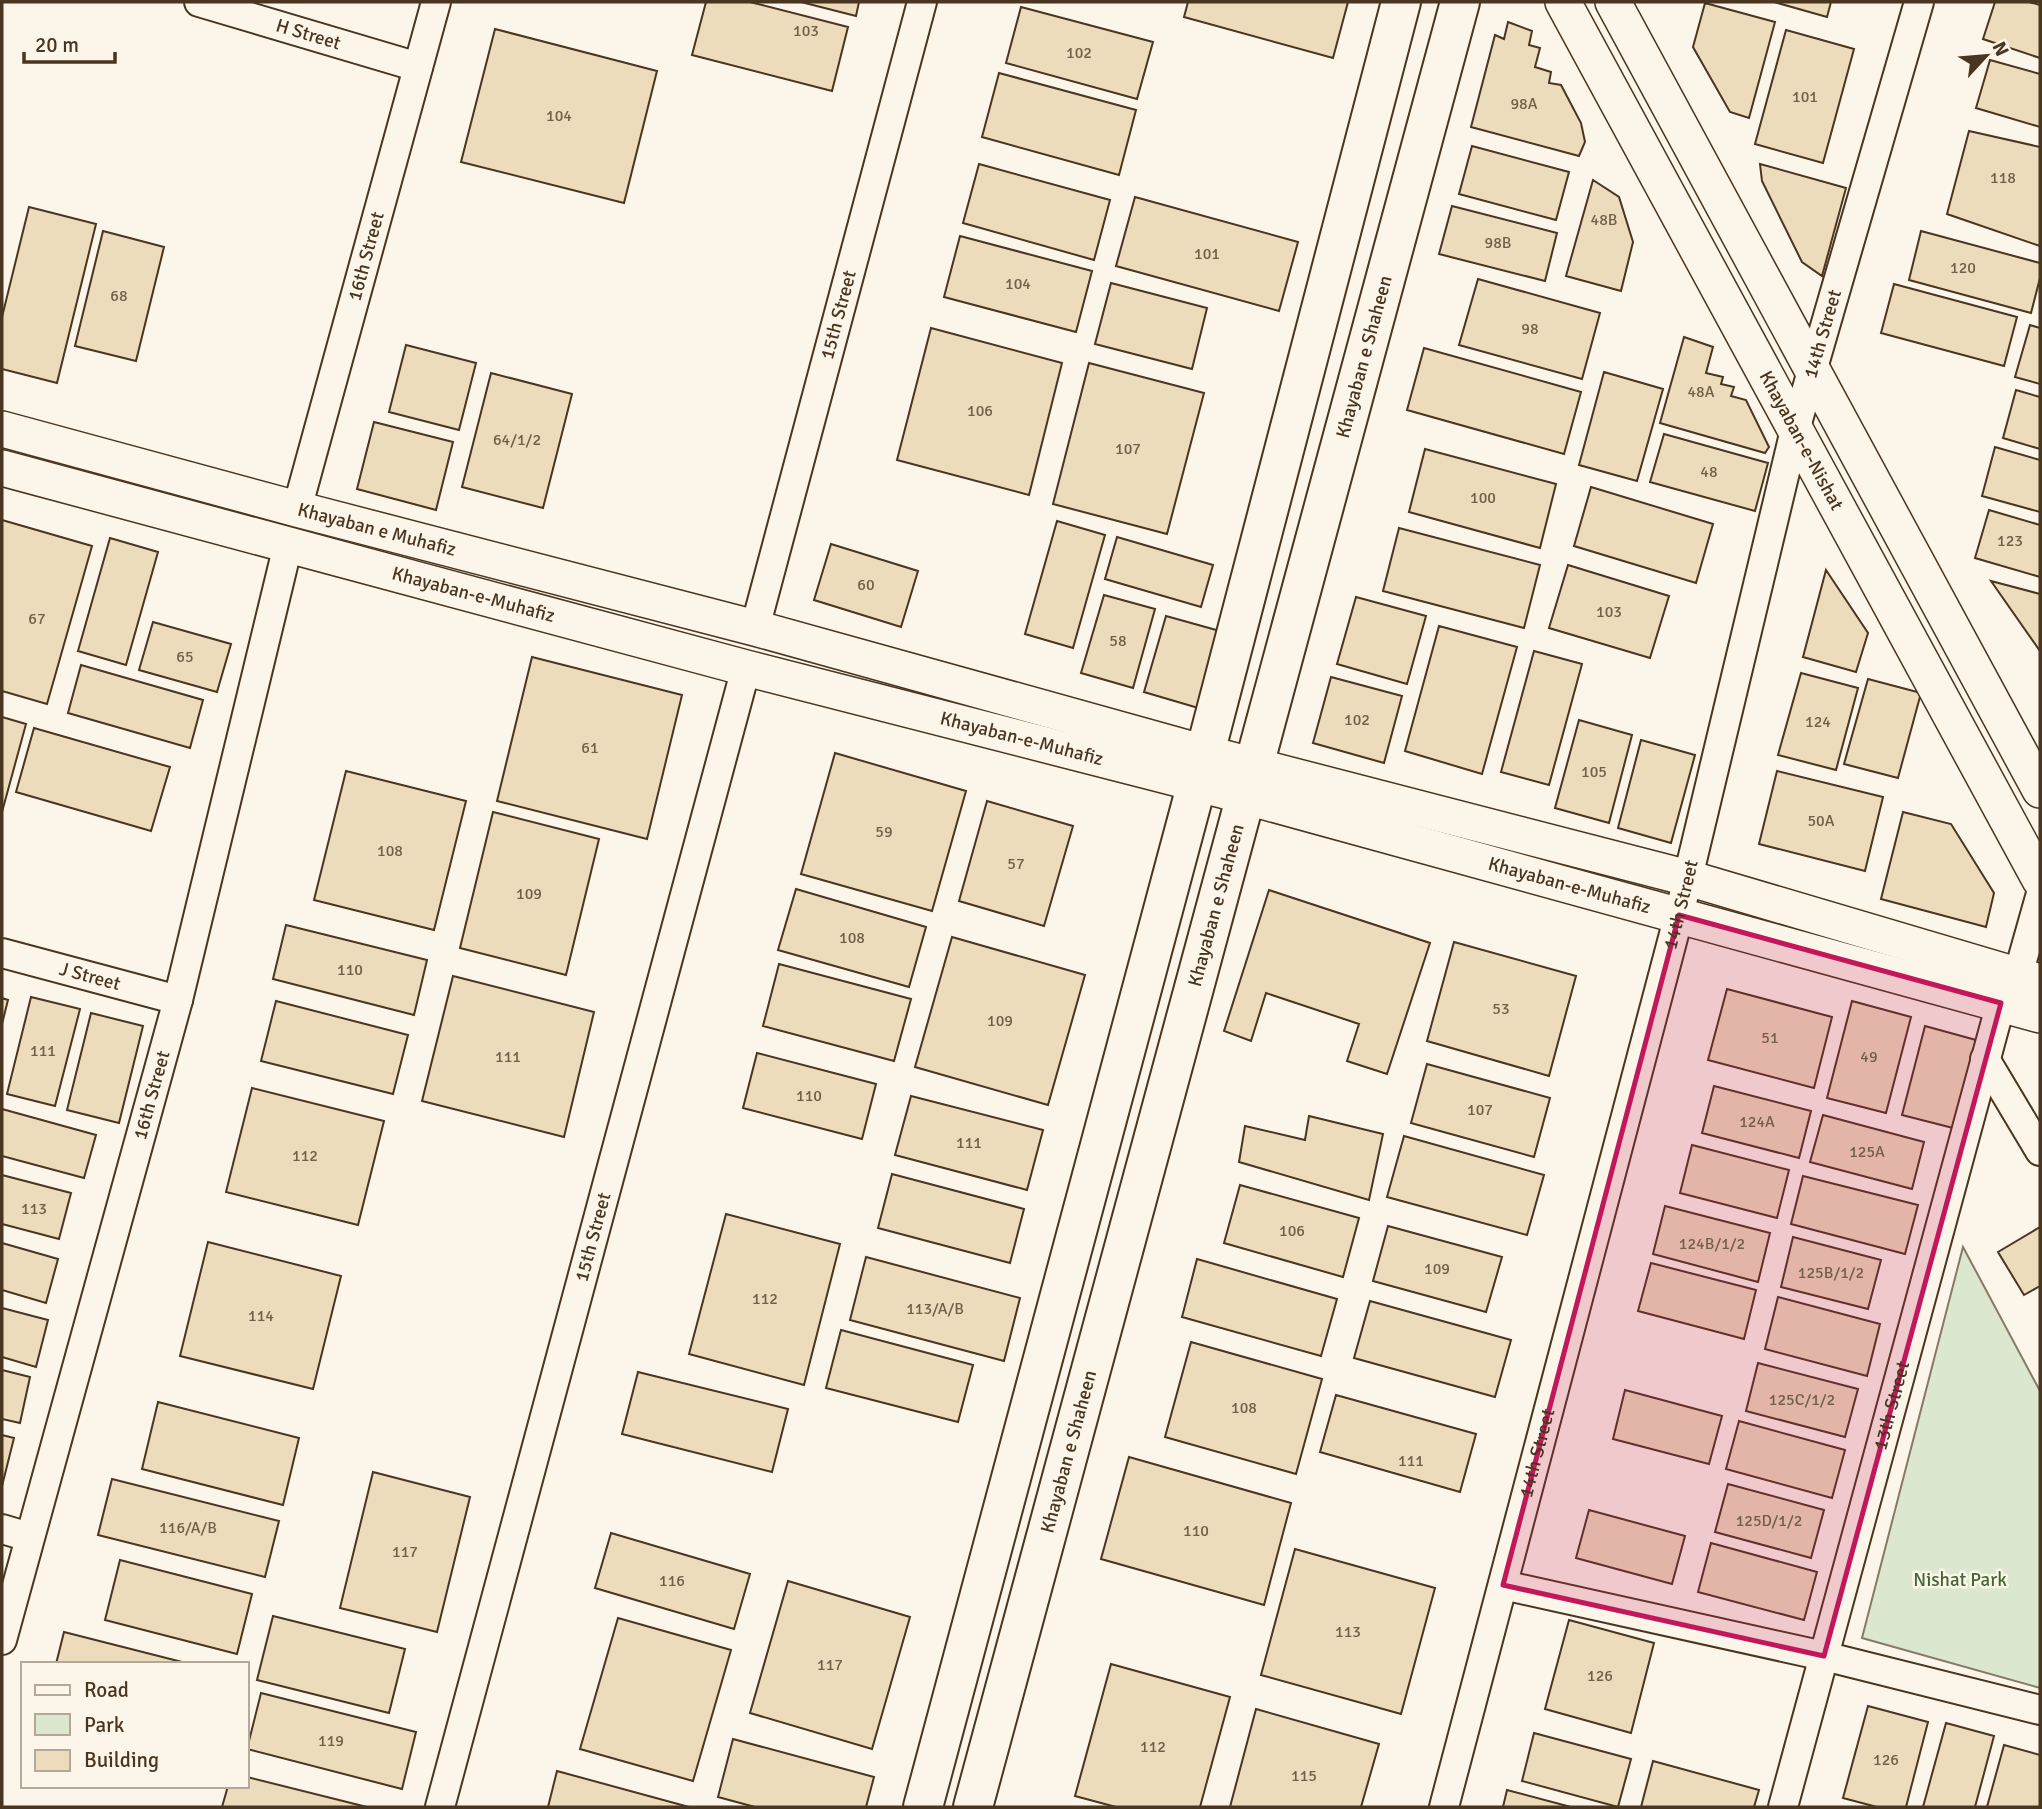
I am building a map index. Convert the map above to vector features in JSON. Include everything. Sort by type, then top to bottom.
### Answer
[{"type":"main road","points":[[923,1807],[1401,2]]},
{"type":"main road","name":"Khayaban e Shaheen","points":[[972,1807],[1460,2]]},
{"type":"street","name":"H Street","points":[[199,2],[418,67]]},
{"type":"street","name":"16th Street","points":[[297,509],[436,2]]},
{"type":"street","name":"15th Street","points":[[755,628],[922,2]]},
{"type":"street","name":"Khayaban-e-Nishat","points":[[1563,2],[2040,880]]},
{"type":"street","points":[[1614,2],[2040,790]]},
{"type":"street","name":"14th Street","points":[[1444,1807],[1679,915],[1795,430],[1814,372],[1919,2]]},
{"type":"street","name":"Khayaban e Muhafiz","points":[[2,429],[755,628]]},
{"type":"street","points":[[44,480],[53,443]]},
{"type":"street","name":"Khayaban-e-Muhafiz","points":[[2,468],[746,668],[1688,878],[2020,986],[2040,1014]]},
{"type":"street","name":"16th Street","points":[[2,1640],[178,1000],[288,545]]},
{"type":"street","points":[[506,604],[514,565]]},
{"type":"street","name":"Khayaban-e-Muhafiz","points":[[755,628],[1200,768]]},
{"type":"street","name":"15th Street","points":[[440,1807],[746,668]]},
{"type":"street","name":"Khayaban-e-Muhafiz","points":[[1249,781],[1679,915],[2020,986]]},
{"type":"street","name":"13th Street","points":[[1783,1807],[1985,1059],[2020,986],[2040,897]]},
{"type":"street","name":"J Street","points":[[2,953],[178,1000]]},
{"type":"street","points":[[1985,1059],[2040,1151]]},
{"type":"street","points":[[2,1529],[29,1537]]},
{"type":"street","points":[[1503,1586],[1824,1656],[2040,1710]]},
{"type":"highlighted area","points":[[1679,915],[2001,1003],[1824,1656],[1503,1585]]},
{"type":"green space","name":"Nishat Park","points":[[1963,1247],[2040,1391],[2040,1688],[1862,1638]]},
{"type":"building","points":[[706,2],[750,2],[848,27],[832,91],[692,55]]},
{"type":"building","points":[[801,2],[859,2],[856,16]]},
{"type":"building","points":[[1188,2],[1348,2],[1333,58],[1184,17]]},
{"type":"building","points":[[1774,2],[1831,2],[1827,17]]},
{"type":"building","points":[[1995,2],[2029,2],[2040,5],[2040,58],[1983,39]]},
{"type":"building","points":[[1705,3],[1775,22],[1749,118],[1730,112],[1693,47]]},
{"type":"building","points":[[1021,7],[1153,42],[1137,99],[1006,63]]},
{"type":"building","points":[[1508,22],[1532,31],[1529,45],[1540,48],[1535,67],[1551,72],[1549,83],[1561,85],[1581,123],[1585,142],[1579,156],[1471,127],[1495,35],[1504,39]]},
{"type":"building","points":[[495,29],[657,71],[624,203],[461,162]]},
{"type":"building","points":[[1786,30],[1854,49],[1823,163],[1755,144]]},
{"type":"building","points":[[1990,60],[2040,74],[2040,127],[1976,108]]},
{"type":"building","points":[[999,73],[1136,110],[1119,175],[982,137]]},
{"type":"building","points":[[1969,131],[2040,147],[2040,246],[1947,214]]},
{"type":"building","points":[[1472,146],[1569,172],[1556,220],[1459,194]]},
{"type":"building","points":[[979,164],[1110,200],[1094,260],[963,223]]},
{"type":"building","points":[[1760,164],[1846,188],[1822,276],[1802,262],[1762,181]]},
{"type":"building","points":[[1593,180],[1619,197],[1633,242],[1621,291],[1566,276]]},
{"type":"building","points":[[1135,197],[1298,242],[1279,311],[1116,266]]},
{"type":"building","points":[[1452,206],[1557,233],[1545,281],[1439,254]]},
{"type":"building","points":[[29,207],[96,224],[57,383],[2,369],[2,317]]},
{"type":"building","points":[[103,231],[164,247],[136,361],[75,346]]},
{"type":"building","points":[[1921,231],[2040,263],[2040,278],[2031,313],[1909,280]]},
{"type":"building","points":[[960,236],[1092,271],[1076,332],[944,297]]},
{"type":"building","points":[[1478,279],[1600,313],[1582,379],[1459,345]]},
{"type":"building","points":[[1111,283],[1207,308],[1192,369],[1095,344]]},
{"type":"building","points":[[1894,284],[2017,317],[2004,366],[1881,333]]},
{"type":"building","points":[[2030,325],[2040,328],[2040,384],[2015,377]]},
{"type":"building","points":[[931,328],[1062,363],[1029,495],[897,460]]},
{"type":"building","points":[[1684,337],[1713,347],[1706,373],[1723,377],[1721,384],[1734,387],[1731,396],[1746,400],[1769,447],[1765,453],[1660,423]]},
{"type":"building","points":[[406,345],[476,363],[459,430],[389,412]]},
{"type":"building","points":[[1424,348],[1581,392],[1564,454],[1407,410]]},
{"type":"building","points":[[1089,363],[1204,393],[1167,534],[1053,504]]},
{"type":"building","points":[[1604,372],[1663,389],[1637,481],[1579,465]]},
{"type":"building","points":[[491,373],[572,394],[543,508],[462,487]]},
{"type":"building","points":[[2016,390],[2040,397],[2040,449],[2003,438]]},
{"type":"building","points":[[374,422],[453,442],[436,510],[357,489]]},
{"type":"building","points":[[1664,434],[1768,463],[1755,511],[1650,482]]},
{"type":"building","points":[[1995,447],[2040,460],[2040,512],[1982,496]]},
{"type":"building","points":[[1425,449],[1556,484],[1540,548],[1409,512]]},
{"type":"building","points":[[1591,487],[1713,524],[1696,583],[1574,546]]},
{"type":"building","points":[[1989,510],[2040,525],[2040,577],[1975,558]]},
{"type":"building","points":[[2,520],[92,546],[47,704],[2,691]]},
{"type":"building","points":[[1057,521],[1105,535],[1073,648],[1025,634]]},
{"type":"building","points":[[1399,528],[1540,565],[1524,628],[1383,591]]},
{"type":"building","points":[[1117,537],[1213,565],[1201,607],[1105,579]]},
{"type":"building","points":[[110,538],[158,552],[126,665],[78,651]]},
{"type":"building","points":[[831,544],[918,571],[901,627],[814,600]]},
{"type":"building","points":[[1568,565],[1669,596],[1650,658],[1549,628]]},
{"type":"building","points":[[1826,570],[1868,633],[1856,672],[1803,657]]},
{"type":"building","points":[[1991,581],[2040,594],[2040,651]]},
{"type":"building","points":[[1104,595],[1155,609],[1133,688],[1081,673]]},
{"type":"building","points":[[1356,597],[1426,616],[1407,684],[1337,664]]},
{"type":"building","points":[[1166,616],[1227,633],[1205,710],[1144,692]]},
{"type":"building","points":[[153,622],[231,644],[217,692],[139,670]]},
{"type":"building","points":[[1439,626],[1517,647],[1482,774],[1405,751]]},
{"type":"building","points":[[1534,651],[1582,664],[1549,785],[1501,772]]},
{"type":"building","points":[[532,657],[682,695],[647,839],[497,801]]},
{"type":"building","points":[[81,665],[203,700],[190,748],[68,713]]},
{"type":"building","points":[[1801,673],[1858,688],[1836,770],[1778,755]]},
{"type":"building","points":[[1331,677],[1402,696],[1384,763],[1313,743]]},
{"type":"building","points":[[1868,679],[1921,693],[1898,778],[1844,764]]},
{"type":"building","points":[[2,717],[26,724],[2,812]]},
{"type":"building","points":[[1579,720],[1632,735],[1609,823],[1555,808]]},
{"type":"building","points":[[34,728],[170,767],[151,831],[16,792]]},
{"type":"building","points":[[1641,740],[1695,755],[1671,843],[1618,828]]},
{"type":"building","points":[[835,753],[966,791],[932,911],[801,874]]},
{"type":"building","points":[[346,771],[466,801],[434,930],[314,900]]},
{"type":"building","points":[[1777,771],[1883,797],[1865,871],[1759,844]]},
{"type":"building","points":[[987,801],[1073,826],[1044,926],[959,901]]},
{"type":"building","points":[[493,812],[599,839],[566,975],[460,948]]},
{"type":"building","points":[[1903,812],[1951,824],[1994,893],[1986,927],[1881,899]]},
{"type":"building","points":[[796,889],[926,927],[909,987],[778,950]]},
{"type":"building","points":[[1269,890],[1430,943],[1387,1074],[1347,1061],[1359,1024],[1266,993],[1251,1041],[1224,1031]]},
{"type":"building","points":[[286,925],[427,960],[414,1015],[273,979]]},
{"type":"building","points":[[952,937],[1085,975],[1048,1105],[915,1067]]},
{"type":"building","points":[[1454,942],[1576,976],[1549,1076],[1427,1041]]},
{"type":"building","points":[[779,964],[911,999],[894,1061],[763,1026]]},
{"type":"building","points":[[453,976],[594,1012],[564,1137],[422,1101]]},
{"type":"building","points":[[1727,989],[1832,1017],[1814,1088],[1708,1060]]},
{"type":"building","points":[[31,997],[80,1009],[55,1106],[7,1094]]},
{"type":"building","points":[[2,998],[8,1000],[2,1024]]},
{"type":"building","points":[[276,1001],[408,1035],[393,1094],[261,1061]]},
{"type":"building","points":[[1852,1001],[1911,1017],[1886,1113],[1827,1098]]},
{"type":"building","points":[[91,1013],[143,1026],[119,1123],[67,1110]]},
{"type":"building","points":[[1925,1026],[1976,1040],[1953,1128],[1902,1115]]},
{"type":"building","points":[[757,1053],[876,1084],[862,1139],[743,1108]]},
{"type":"building","points":[[1427,1064],[1550,1098],[1534,1157],[1411,1123]]},
{"type":"building","points":[[1714,1086],[1811,1111],[1799,1158],[1702,1133]]},
{"type":"building","points":[[252,1088],[384,1121],[358,1225],[226,1192]]},
{"type":"building","points":[[911,1096],[1043,1130],[1027,1190],[895,1155]]},
{"type":"building","points":[[2,1109],[96,1135],[84,1178],[2,1156]]},
{"type":"building","points":[[1823,1115],[1924,1142],[1912,1189],[1810,1162]]},
{"type":"building","points":[[1309,1116],[1383,1134],[1369,1200],[1239,1162],[1245,1126],[1305,1140]]},
{"type":"building","points":[[1404,1136],[1544,1175],[1527,1235],[1387,1197]]},
{"type":"building","points":[[1692,1145],[1789,1170],[1777,1218],[1680,1193]]},
{"type":"building","points":[[892,1174],[1024,1209],[1010,1263],[878,1228]]},
{"type":"building","points":[[2,1175],[71,1193],[59,1239],[2,1224]]},
{"type":"building","points":[[1803,1176],[1918,1205],[1905,1254],[1791,1224]]},
{"type":"building","points":[[1240,1185],[1359,1218],[1343,1277],[1224,1243]]},
{"type":"building","points":[[1665,1206],[1770,1233],[1758,1282],[1653,1254]]},
{"type":"building","points":[[726,1214],[840,1244],[804,1385],[689,1354]]},
{"type":"building","points":[[1388,1226],[1502,1257],[1486,1312],[1373,1281]]},
{"type":"building","points":[[2040,1227],[2040,1286],[2024,1295],[1998,1252]]},
{"type":"building","points":[[1793,1237],[1881,1260],[1868,1309],[1781,1287]]},
{"type":"building","points":[[208,1242],[341,1276],[313,1389],[180,1356]]},
{"type":"building","points":[[2,1243],[58,1259],[46,1303],[2,1290]]},
{"type":"building","points":[[866,1257],[1020,1298],[1004,1361],[850,1320]]},
{"type":"building","points":[[1197,1259],[1337,1299],[1321,1356],[1182,1317]]},
{"type":"building","points":[[1651,1263],[1756,1290],[1744,1339],[1638,1311]]},
{"type":"building","points":[[1778,1297],[1880,1324],[1867,1376],[1765,1349]]},
{"type":"building","points":[[1370,1301],[1511,1340],[1495,1397],[1354,1358]]},
{"type":"building","points":[[2,1308],[48,1320],[36,1367],[2,1357]]},
{"type":"building","points":[[841,1330],[973,1365],[958,1422],[826,1388]]},
{"type":"building","points":[[1191,1342],[1322,1379],[1296,1474],[1165,1437]]},
{"type":"building","points":[[1758,1363],[1858,1389],[1845,1437],[1746,1411]]},
{"type":"building","points":[[2,1370],[30,1377],[20,1423],[2,1419]]},
{"type":"building","points":[[638,1372],[788,1409],[772,1472],[622,1434]]},
{"type":"building","points":[[1625,1390],[1722,1416],[1709,1464],[1613,1439]]},
{"type":"building","points":[[1336,1395],[1476,1434],[1460,1492],[1320,1452]]},
{"type":"building","points":[[158,1402],[299,1438],[283,1505],[142,1469]]},
{"type":"building","points":[[1739,1421],[1845,1450],[1832,1498],[1726,1469]]},
{"type":"building","points":[[2,1435],[14,1438],[2,1486]]},
{"type":"building","points":[[1129,1457],[1291,1503],[1264,1605],[1101,1559]]},
{"type":"building","points":[[373,1472],[470,1497],[437,1632],[340,1608]]},
{"type":"building","points":[[112,1479],[279,1521],[265,1577],[98,1535]]},
{"type":"building","points":[[1728,1484],[1824,1510],[1811,1558],[1715,1532]]},
{"type":"building","points":[[1589,1510],[1685,1536],[1672,1584],[1576,1558]]},
{"type":"building","points":[[611,1533],[750,1574],[734,1629],[595,1588]]},
{"type":"building","points":[[1711,1543],[1817,1572],[1804,1620],[1698,1592]]},
{"type":"building","points":[[1295,1549],[1435,1588],[1401,1714],[1261,1675]]},
{"type":"building","points":[[120,1560],[252,1594],[237,1654],[105,1620]]},
{"type":"building","points":[[788,1581],[910,1617],[872,1749],[750,1713]]},
{"type":"building","points":[[273,1616],[405,1649],[389,1713],[257,1680]]},
{"type":"building","points":[[618,1618],[731,1650],[693,1781],[580,1749]]},
{"type":"building","points":[[1569,1620],[1654,1643],[1631,1733],[1545,1709]]},
{"type":"building","points":[[64,1632],[182,1662],[56,1662]]},
{"type":"building","points":[[1111,1664],[1230,1697],[1200,1807],[1116,1807],[1075,1796]]},
{"type":"building","points":[[261,1693],[416,1732],[402,1789],[248,1749]]},
{"type":"building","points":[[1868,1706],[1928,1722],[1906,1807],[1877,1807],[1843,1798]]},
{"type":"building","points":[[1256,1709],[1379,1744],[1361,1807],[1230,1807]]},
{"type":"building","points":[[1946,1723],[1994,1736],[1975,1807],[1923,1807]]},
{"type":"building","points":[[1534,1733],[1631,1759],[1618,1807],[1522,1781]]},
{"type":"building","points":[[733,1739],[874,1777],[866,1807],[755,1807],[718,1797]]},
{"type":"building","points":[[2004,1745],[2040,1755],[2040,1807],[1987,1807]]},
{"type":"building","points":[[1653,1761],[1759,1790],[1754,1807],[1641,1807]]},
{"type":"building","points":[[557,1771],[689,1807],[548,1807]]},
{"type":"building","points":[[248,1777],[367,1807],[222,1807],[227,1788],[248,1788]]},
{"type":"building","points":[[1507,1790],[1571,1807],[1503,1807]]}]
